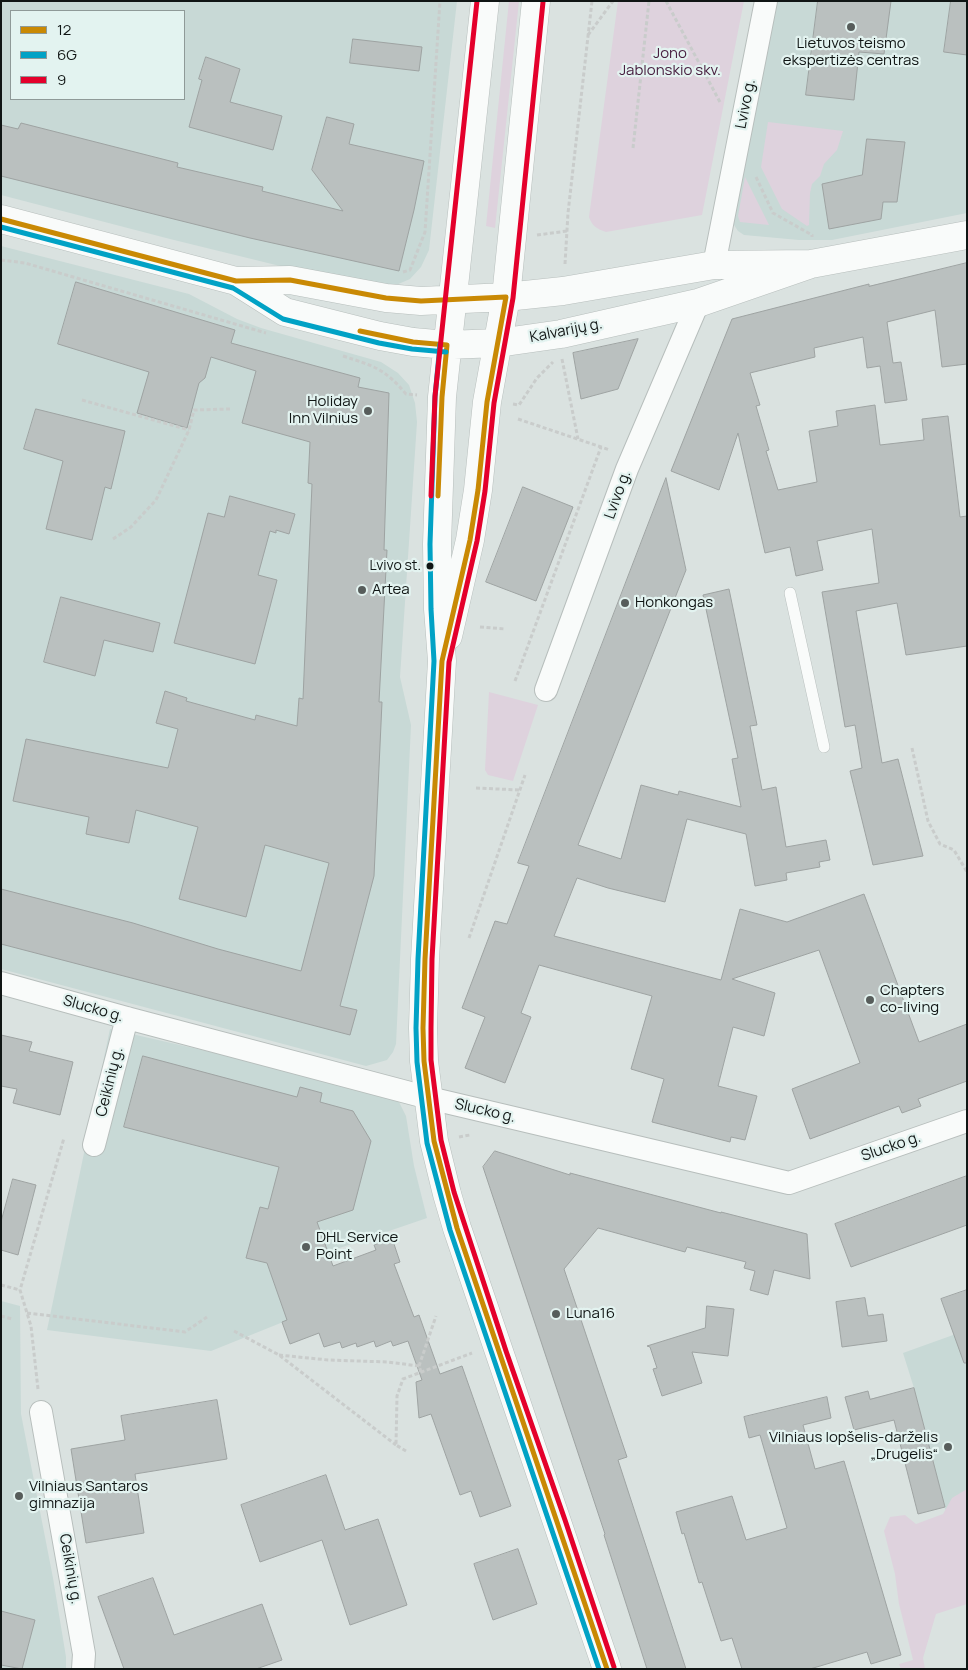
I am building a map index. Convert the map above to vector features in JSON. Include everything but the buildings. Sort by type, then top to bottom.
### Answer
[{"type":"main road","points":[[485,1],[442,397],[437,544],[438,609],[442,661],[424,959],[424,1061],[438,1162],[457,1228],[608,1669]]},
{"type":"main road","points":[[442,661],[470,540],[488,402],[506,297],[536,1]]},
{"type":"main road","name":"Kalvarijų g.","points":[[1,219],[236,281],[290,280],[386,298],[420,301],[506,297],[714,266],[811,264]]},
{"type":"main road","name":"Kalvarijų g.","points":[[236,281],[285,312],[380,336],[413,342],[447,345],[498,342],[561,334],[698,303],[811,264],[967,235]]},
{"type":"street","name":"Lvivo g.","points":[[714,266],[766,1]]},
{"type":"street","name":"Lvivo g.","points":[[546,690],[632,458],[698,303]]},
{"type":"street","name":"Slucko g.","points":[[1,983],[429,1098],[789,1182],[967,1121]]},
{"type":"street","name":"Ceikinių g.","points":[[94,1146],[127,1018]]},
{"type":"street","name":"Ceikinių g.","points":[[40,1412],[83,1644],[83,1669]]},
{"type":"lane","points":[[790,593],[824,747]]},
{"type":"path","points":[[386,298],[392,276],[410,270],[425,232],[440,1]]},
{"type":"path","points":[[563,290],[568,213],[592,1]]},
{"type":"path","points":[[588,35],[613,1]]},
{"type":"path","points":[[633,148],[649,1]]},
{"type":"path","points":[[1,260],[25,263],[271,334]]},
{"type":"path","points":[[337,354],[375,366],[395,380],[406,394]]},
{"type":"path","points":[[519,405],[537,378],[561,355],[579,440]]},
{"type":"path","points":[[82,400],[189,430]]},
{"type":"path","points":[[114,539],[130,527],[156,500],[189,430],[194,410],[230,409]]},
{"type":"path","points":[[518,419],[632,458]]},
{"type":"path","points":[[516,681],[601,447]]},
{"type":"path","points":[[480,627],[504,630]]},
{"type":"path","points":[[912,748],[928,821],[940,844],[954,850],[967,872]]},
{"type":"path","points":[[469,938],[525,775]]},
{"type":"path","points":[[476,788],[520,790]]},
{"type":"path","points":[[40,1412],[31,1326],[20,1290],[64,1138]]},
{"type":"path","points":[[1,1285],[20,1290]]},
{"type":"path","points":[[27,1312],[185,1332],[207,1317]]},
{"type":"path","points":[[1,1316],[12,1319]]},
{"type":"path","points":[[421,1372],[419,1366],[436,1316]]},
{"type":"path","points":[[234,1331],[279,1355],[406,1451]]},
{"type":"path","points":[[396,1445],[397,1396],[403,1380],[473,1353]]},
{"type":"path","points":[[279,1355],[328,1360],[388,1362],[419,1366]]},
{"type":"shaded area","points":[[1,1],[457,1],[429,250],[421,267],[410,279],[396,285],[380,287],[333,279],[1,195]]},
{"type":"shaded area","points":[[776,1],[967,1],[967,213],[832,240],[799,240],[744,235],[738,231],[734,225],[734,218]]},
{"type":"shaded area","points":[[1,246],[189,294],[237,319],[261,328],[381,362],[398,373],[409,385],[415,403],[417,422],[400,677],[411,725],[396,1044],[387,1060],[366,1066],[1,969]]},
{"type":"shaded area","points":[[110,1029],[385,1092],[399,1102],[406,1116],[414,1166],[427,1218],[328,1252],[337,1276],[303,1314],[211,1351],[47,1330]]},
{"type":"shaded area","name":"Vilniaus Santaros gimnazija","points":[[1,1301],[20,1306],[21,1414],[53,1578],[66,1657],[66,1669],[1,1669]]},
{"type":"shaded area","name":"Vilniaus lopšelis-darželis „Drugelis“","points":[[967,1330],[967,1526],[951,1531],[914,1388],[903,1353]]},
{"type":"green space","points":[[509,1],[519,1],[495,228],[486,226]]},
{"type":"green space","name":"Jono Jablonskio skv.","points":[[618,1],[744,1],[702,215],[606,232],[595,227],[589,217]]},
{"type":"green space","points":[[768,122],[843,131],[837,150],[824,164],[820,176],[812,184],[809,225],[807,226],[782,209],[761,167]]},
{"type":"green space","points":[[745,177],[769,225],[740,222],[738,216]]},
{"type":"green space","points":[[489,692],[538,705],[513,781],[488,775],[485,770]]},
{"type":"green space","points":[[967,1489],[967,1604],[936,1614],[923,1658],[925,1669],[901,1669],[899,1664],[913,1660],[884,1531],[890,1517],[905,1515],[916,1524],[943,1514],[952,1498]]},
{"type":"transit line","name":"9","points":[[431,496],[435,396],[477,1]]},
{"type":"transit line","name":"9","points":[[543,2],[513,298],[494,403],[485,491],[477,541],[449,662],[432,959],[431,1060],[441,1140],[454,1192],[614,1667]]},
{"type":"transit line","name":"12","points":[[1,219],[236,281],[290,280],[386,298],[421,301],[506,297],[487,402],[478,490],[470,540],[442,661],[425,959],[424,1061],[434,1141],[457,1228],[607,1669]]},
{"type":"transit line","name":"6G","points":[[1,227],[233,288],[283,319],[379,343],[412,349],[446,352]]},
{"type":"transit line","name":"12","points":[[360,331],[413,342],[447,345],[442,397],[438,496]]},
{"type":"transit line","name":"6G","points":[[440,344],[435,397],[430,544],[434,661],[418,959],[417,1062],[427,1143],[450,1230],[599,1669]]},
{"type":"place","name":"Lietuvos teismo ekspertizės centras","points":[[851,27]]},
{"type":"place","name":"Holiday Inn Vilnius","points":[[368,411]]},
{"type":"place","name":"Lvivo st.","points":[[430,566]]},
{"type":"place","name":"Artea","points":[[362,590]]},
{"type":"place","name":"Honkongas","points":[[625,603]]},
{"type":"place","name":"Chapters co-living","points":[[870,1000]]},
{"type":"place","name":"DHL Service Point","points":[[306,1247]]},
{"type":"place","name":"Luna16","points":[[556,1314]]},
{"type":"place","name":"Vilniaus lopšelis-darželis „Drugelis“","points":[[948,1447]]},
{"type":"place","name":"Vilniaus Santaros gimnazija","points":[[19,1496]]}]
